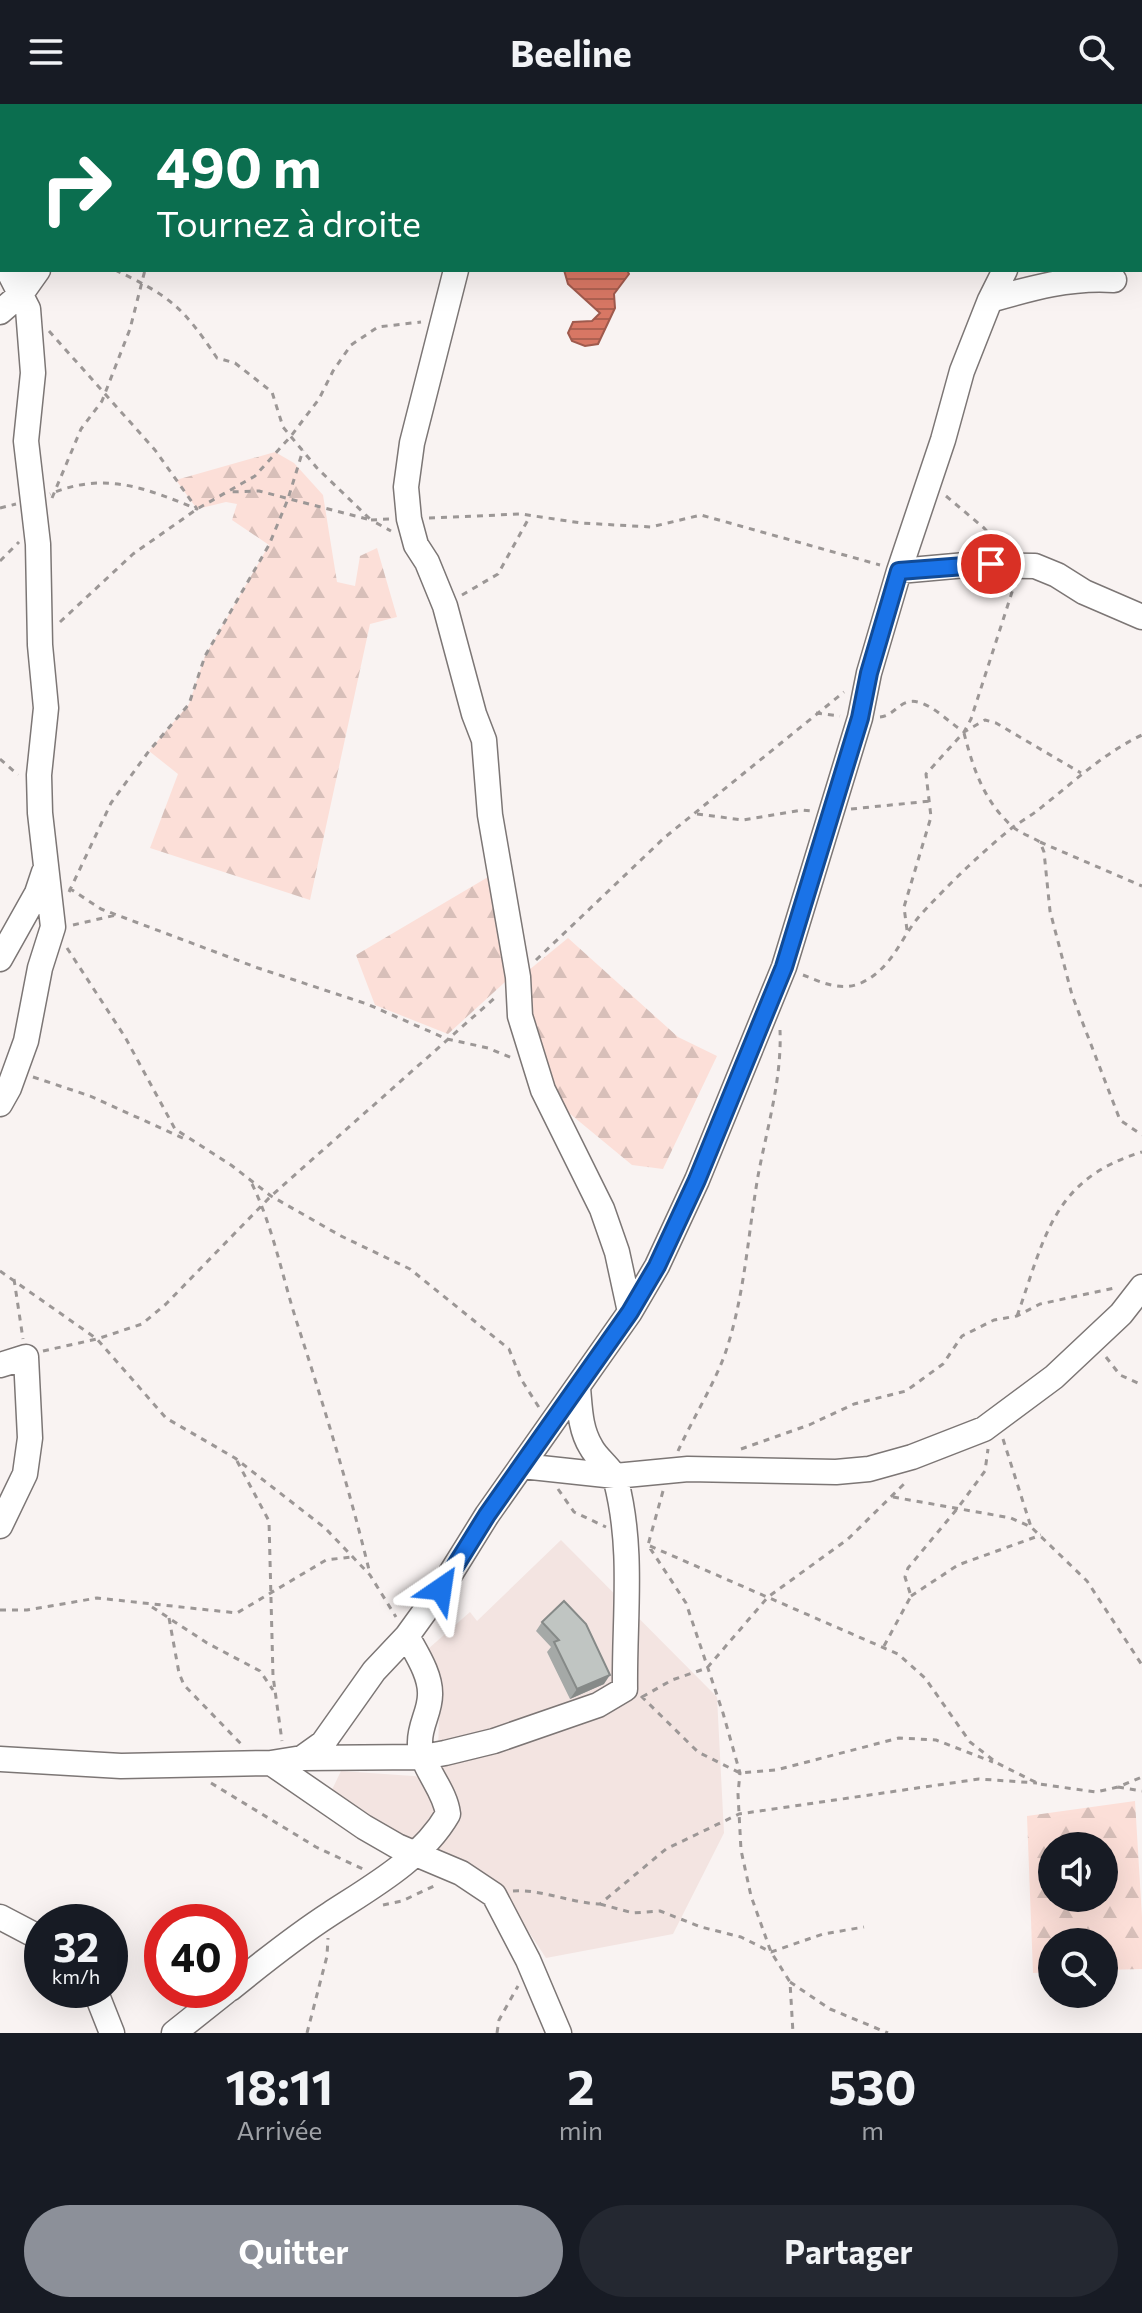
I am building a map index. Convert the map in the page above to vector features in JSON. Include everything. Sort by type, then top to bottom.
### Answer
[{"type":"street","points":[[0,1104],[26,1041],[40,968],[53,927],[39,788],[46,708],[40,645],[36,525],[26,441],[33,373],[25,302],[9,272]]},
{"type":"street","points":[[0,312],[25,302],[37,272]]},
{"type":"street","points":[[455,272],[412,443],[406,487],[409,519],[416,545],[427,562],[445,606],[484,740],[490,815],[518,977],[520,1016],[543,1090],[602,1209],[617,1252],[630,1312]]},
{"type":"street","points":[[279,1762],[323,1743],[374,1671],[407,1636],[549,1425],[630,1312],[657,1266],[697,1180],[784,967],[860,718],[869,673],[899,571],[943,440],[962,371],[1004,272]]},
{"type":"street","points":[[990,300],[1055,281],[1081,278],[1114,280]]},
{"type":"street","points":[[899,571],[1016,564],[1047,570],[1084,592],[1142,617]]},
{"type":"street","points":[[0,959],[37,893],[47,865]]},
{"type":"street","points":[[522,1466],[615,1476],[669,1470],[836,1472],[869,1469],[984,1429],[1054,1377],[1093,1341],[1142,1287]]},
{"type":"street","points":[[0,1365],[26,1357],[30,1438],[25,1474],[0,1526]]},
{"type":"street","points":[[0,1759],[121,1766],[423,1757],[494,1741],[634,1693],[628,1579],[637,1540],[615,1476],[599,1460],[583,1431],[578,1388]]},
{"type":"street","points":[[248,1975],[328,1915],[384,1879],[436,1834],[448,1814],[423,1757],[421,1729],[430,1694],[428,1682],[407,1636]]},
{"type":"street","points":[[279,1762],[364,1827],[461,1873],[494,1895],[528,1960],[559,2033]]},
{"type":"street","points":[[0,1917],[24,1930]]},
{"type":"street","points":[[102,2008],[112,2033]]},
{"type":"street","points":[[174,2033],[205,2008]]},
{"type":"path","points":[[120,272],[171,300],[192,321],[217,358],[235,363],[272,392],[283,427],[371,520],[530,516],[651,527],[701,515],[899,571]]},
{"type":"path","points":[[0,561],[36,525],[56,491],[81,429],[104,395],[130,329],[144,272]]},
{"type":"path","points":[[40,645],[67,614],[133,554],[197,509],[255,476],[319,399],[351,345],[378,327],[420,323],[447,298]]},
{"type":"path","points":[[25,302],[155,450],[197,509]]},
{"type":"path","points":[[303,450],[269,545],[205,656],[189,704],[111,803],[53,927],[125,1037],[175,1129],[271,1196],[341,1236],[410,1269],[509,1349],[521,1379],[549,1425]]},
{"type":"path","points":[[907,930],[904,907],[931,817],[926,774],[964,732],[971,719],[1014,586],[1016,564],[984,528],[928,481]]},
{"type":"path","points":[[0,508],[95,482],[141,487],[197,509]]},
{"type":"path","points":[[228,492],[259,491],[371,520],[416,545]]},
{"type":"path","points":[[445,606],[498,574],[530,516]]},
{"type":"path","points":[[14,1279],[26,1357],[142,1324],[166,1304],[262,1204],[518,977],[664,838],[869,673]]},
{"type":"path","points":[[816,713],[860,718],[887,716],[907,702],[923,703],[964,732],[982,789],[1013,827],[1040,842],[1142,886]]},
{"type":"path","points":[[964,732],[985,720],[996,723],[1082,774]]},
{"type":"path","points":[[784,967],[828,985],[847,988],[883,969],[895,956],[907,930],[1013,827],[1091,764],[1142,735]]},
{"type":"path","points":[[1040,842],[1044,852],[1050,911],[1072,995],[1120,1120],[1142,1135]]},
{"type":"path","points":[[47,865],[70,889],[101,909],[258,968],[367,1004],[447,1039],[488,1048],[536,1067]]},
{"type":"path","points":[[637,1540],[726,1352],[746,1262],[772,1110],[781,1052],[780,1024]]},
{"type":"path","points":[[15,1071],[90,1096],[192,1142]]},
{"type":"path","points":[[1017,1316],[1054,1215],[1077,1185],[1126,1157],[1142,1152]]},
{"type":"path","points":[[251,1180],[262,1204],[322,1397],[370,1575]]},
{"type":"path","points":[[0,1271],[97,1339],[166,1418],[235,1458],[325,1528],[370,1575],[407,1636]]},
{"type":"path","points":[[741,1449],[809,1425],[854,1404],[906,1391],[943,1364],[962,1336],[994,1320],[1017,1316],[1040,1304],[1117,1288]]},
{"type":"path","points":[[1093,1341],[1120,1375],[1142,1385]]},
{"type":"path","points":[[911,1596],[905,1577],[908,1568],[985,1471],[986,1455],[997,1419]]},
{"type":"path","points":[[997,1419],[1031,1527]]},
{"type":"path","points":[[235,1458],[269,1521],[279,1762]]},
{"type":"path","points":[[547,1471],[574,1512],[898,1654],[925,1678],[970,1742],[997,1763]]},
{"type":"path","points":[[909,1479],[848,1539],[768,1597],[707,1668],[634,1693],[698,1752],[740,1773],[776,1770],[899,1738],[936,1740],[997,1763],[1039,1784]]},
{"type":"path","points":[[891,1497],[1011,1518],[1031,1527],[1087,1581],[1142,1665]]},
{"type":"path","points":[[884,1647],[911,1596],[958,1565],[1041,1535]]},
{"type":"path","points":[[637,1540],[686,1603],[740,1773],[741,1850],[751,1896],[771,1952],[790,1982],[830,2009],[888,2033]]},
{"type":"path","points":[[0,1610],[27,1610],[97,1598],[237,1613],[326,1560],[353,1557]]},
{"type":"path","points":[[150,1605],[260,1671],[275,1693]]},
{"type":"path","points":[[169,1618],[184,1685],[279,1762]]},
{"type":"path","points":[[600,1904],[666,1849],[739,1814],[979,1779],[1096,1792],[1142,1777]]},
{"type":"path","points":[[204,1779],[316,1847],[384,1879]]},
{"type":"path","points":[[1118,1787],[1142,1791]]},
{"type":"path","points":[[373,1907],[402,1901],[461,1873]]},
{"type":"path","points":[[494,1895],[527,1890],[578,1904],[600,1904],[633,1913],[660,1911],[701,1927],[741,1937],[771,1952],[823,1934],[864,1927]]},
{"type":"path","points":[[307,2033],[327,1956],[328,1915]]},
{"type":"path","points":[[497,2033],[499,2020],[516,1991],[528,1960]]},
{"type":"path","points":[[790,1982],[793,2033]]},
{"type":"shaded area","points":[[565,272],[629,274],[614,294],[615,308],[598,344],[585,346],[572,341],[568,333],[573,322],[592,321],[600,313],[568,284]]},
{"type":"shaded area","points":[[561,1540],[717,1697],[724,1833],[673,1934],[546,1958],[503,1893],[328,1798],[341,1771],[442,1778],[438,1764],[439,1709],[419,1657],[470,1612],[477,1621]]},
{"type":"green space","points":[[275,452],[294,463],[323,495],[337,582],[355,586],[360,556],[377,548],[397,617],[370,624],[310,900],[150,848],[178,774],[149,751],[189,704],[205,656],[269,545],[232,520],[237,504],[226,502],[197,509],[176,480]]},
{"type":"green space","points":[[505,867],[516,972],[448,1034],[375,1005],[356,955]]},
{"type":"green space","points":[[568,938],[678,1037],[717,1056],[663,1169],[632,1165],[563,1108],[531,1025],[529,970]]},
{"type":"green space","points":[[1135,1801],[1142,1969],[1118,1970],[1118,1928],[1038,1928],[1038,1973],[1033,1973],[1027,1816]]},
{"type":"building","points":[[564,1601],[586,1624],[610,1675],[577,1689],[554,1642],[559,1640],[542,1622]]},
{"type":"route","points":[[441,1589],[487,1515],[630,1312],[657,1266],[697,1180],[784,967],[860,718],[869,673],[899,571],[991,564]]}]
